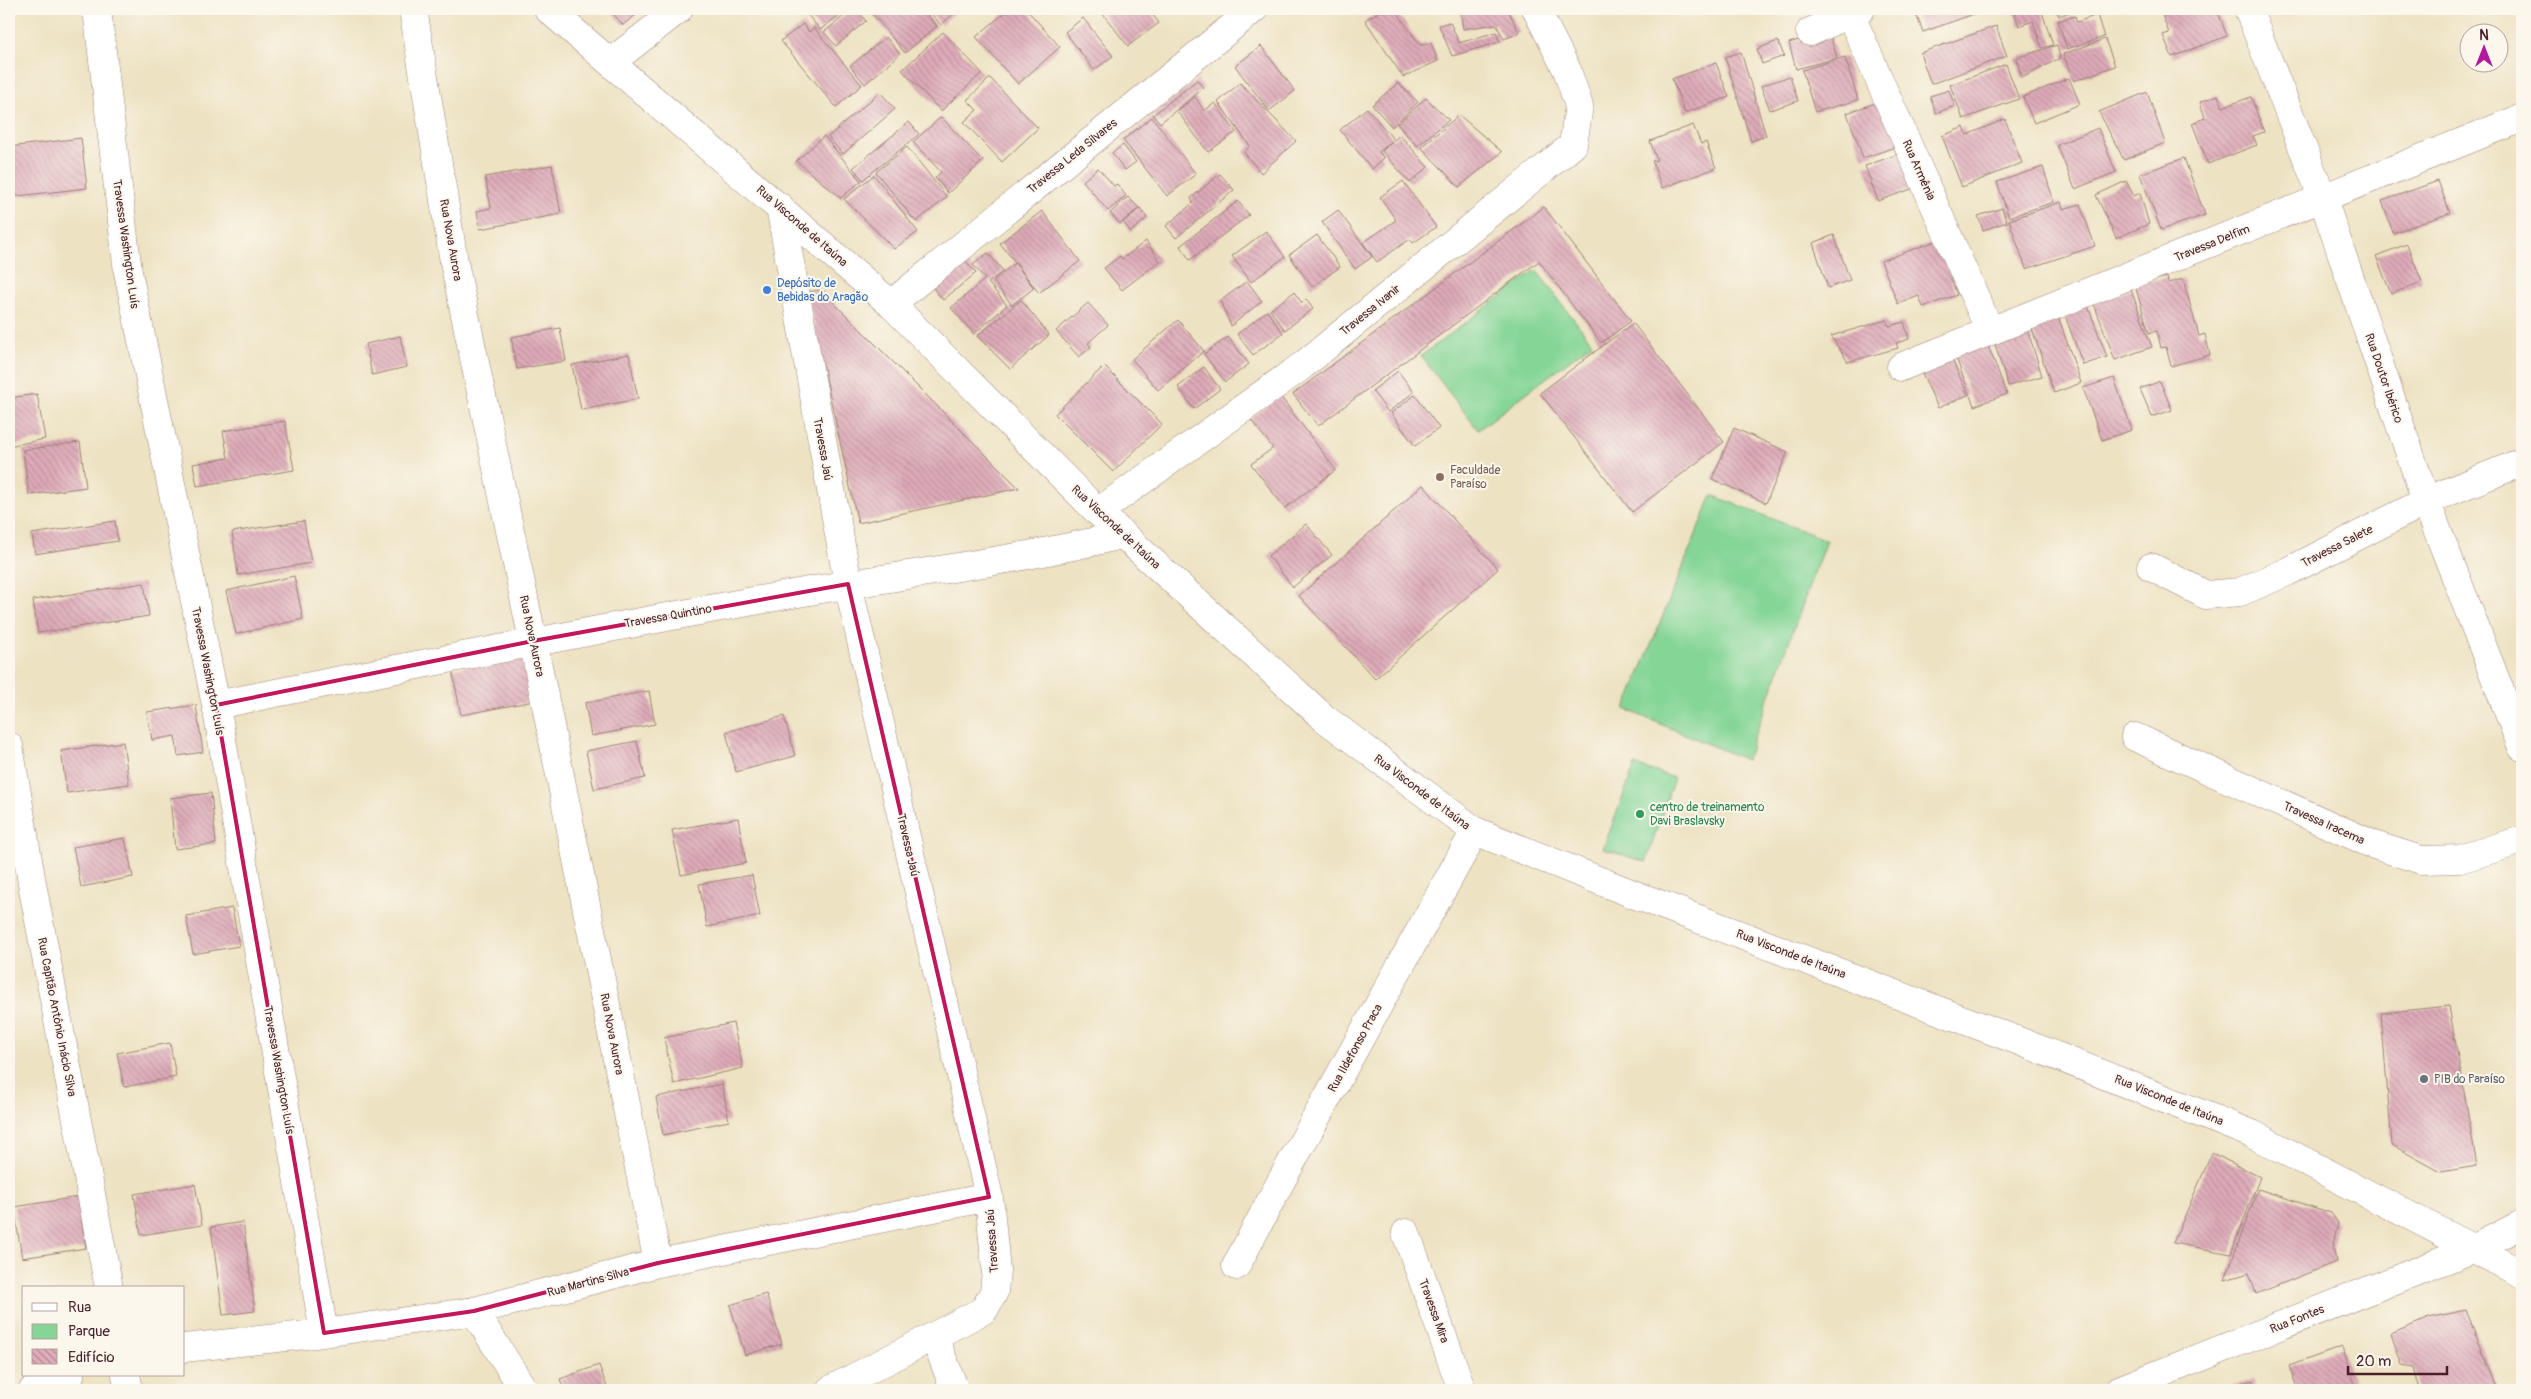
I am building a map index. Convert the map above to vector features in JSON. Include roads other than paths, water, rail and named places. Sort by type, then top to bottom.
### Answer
[{"type":"street","name":"Travessa Washington Luís","points":[[97,9],[128,272],[216,705],[324,1333]]},
{"type":"street","name":"Rua Nova Aurora","points":[[414,9],[454,262],[533,641],[658,1263]]},
{"type":"street","name":"Rua Visconde de Itaúna","points":[[548,9],[891,304],[1122,535],[1324,718],[1475,831],[1633,894],[2019,1041],[2252,1134],[2522,1274]]},
{"type":"street","points":[[611,62],[679,9]]},
{"type":"street","name":"Travessa Leda Silvares","points":[[891,304],[1254,9]]},
{"type":"street","name":"Travessa Ivanir","points":[[1098,512],[1302,366],[1574,145],[1579,106],[1567,70],[1536,9]]},
{"type":"street","name":"Rua Doutor Ibérico","points":[[2248,9],[2323,199],[2426,500],[2522,748]]},
{"type":"street","points":[[1810,32],[1853,10]]},
{"type":"street","name":"Rua Armênia","points":[[1853,10],[1990,331]]},
{"type":"street","name":"Travessa Delfim","points":[[1901,368],[2522,118]]},
{"type":"street","name":"Travessa Jaú","points":[[780,207],[848,584],[989,1197],[996,1270],[994,1292],[984,1310],[830,1390]]},
{"type":"street","name":"Travessa Salete","points":[[2151,567],[2206,595],[2240,592],[2287,572],[2426,500],[2522,462]]},
{"type":"street","name":"Travessa Quintino","points":[[216,705],[533,641],[848,584],[1069,548],[1122,535]]},
{"type":"street","name":"Travessa Iracema","points":[[2135,736],[2374,846],[2421,860],[2460,859],[2522,840]]},
{"type":"street","name":"Rua Capitão Antônio Inácio Silva","points":[[9,746],[33,889],[109,1286]]},
{"type":"street","name":"Rua Ildefonso Praca","points":[[1236,1266],[1475,831]]},
{"type":"street","name":"Rua Martins Silva","points":[[185,1348],[324,1333],[474,1311],[658,1263],[989,1197]]},
{"type":"street","name":"Rua Fontes","points":[[2120,1390],[2475,1248],[2522,1224]]},
{"type":"street","name":"Travessa Mira","points":[[1406,1233],[1462,1390]]},
{"type":"street","points":[[474,1311],[524,1390]]},
{"type":"street","points":[[934,1336],[955,1390]]},
{"type":"street","points":[[32,1390],[67,1376]]},
{"type":"street","points":[[126,1376],[129,1390]]},
{"type":"place","name":"Depósito de Bebidas do Aragão","points":[[767,290]]},
{"type":"place","name":"Faculdade Paraíso","points":[[1440,477]]},
{"type":"place","name":"centro de treinamento Davi Braslavsky","points":[[1640,814]]},
{"type":"place","name":"PIB do Paraíso","points":[[2424,1079]]}]
